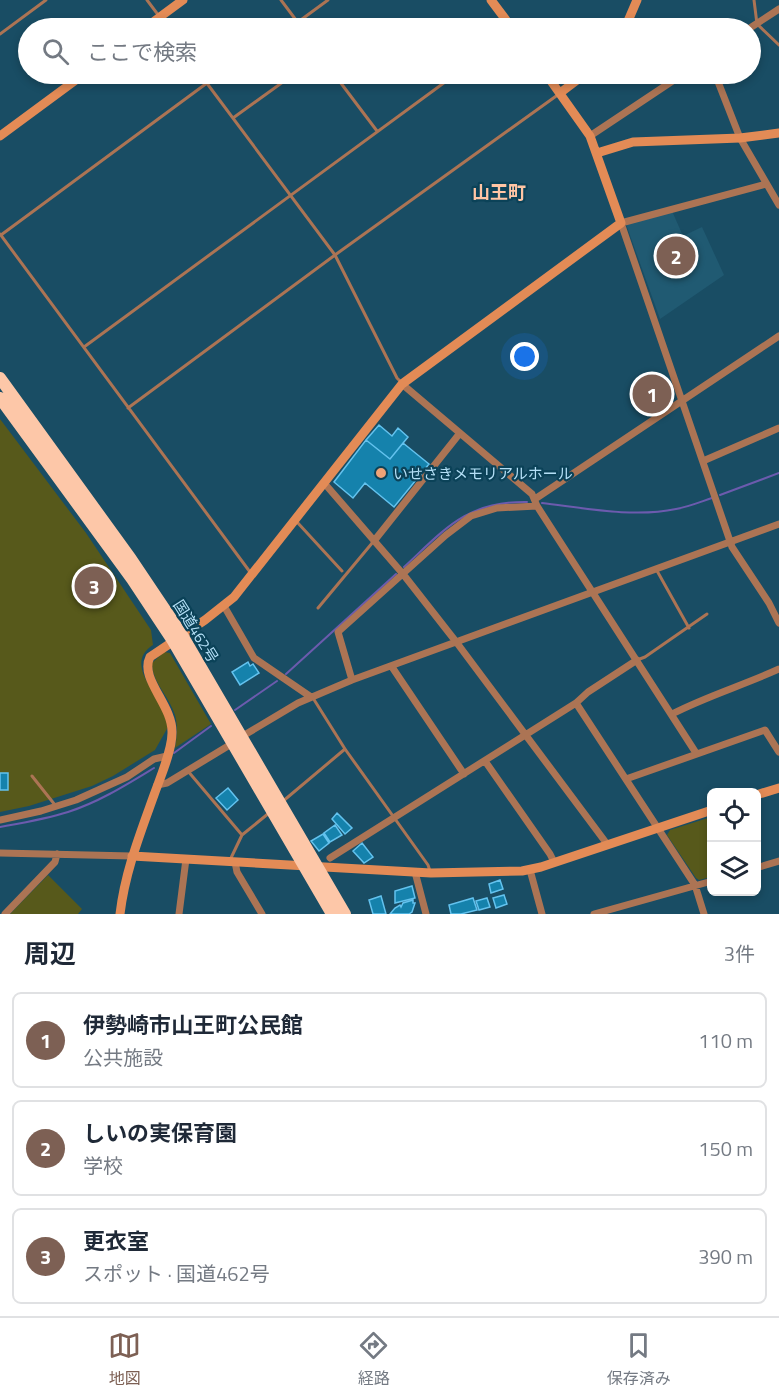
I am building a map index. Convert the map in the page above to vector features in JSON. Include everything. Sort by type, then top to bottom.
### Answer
[{"type":"highway","name":"国道462号","points":[[0,378],[131,559],[311,866],[345,914]]},
{"type":"highway","name":"国道462号","points":[[0,398],[177,638]]},
{"type":"highway","name":"国道462号","points":[[311,866],[332,914]]},
{"type":"street","points":[[160,17],[183,0]]},
{"type":"street","points":[[491,0],[504,18]]},
{"type":"street","points":[[630,18],[637,0]]},
{"type":"street","points":[[761,21],[779,9]]},
{"type":"street","points":[[0,136],[70,84]]},
{"type":"street","points":[[553,84],[590,136],[597,153],[732,547],[769,603],[779,623]]},
{"type":"street","points":[[560,93],[572,84]]},
{"type":"street","points":[[590,136],[668,84]]},
{"type":"street","points":[[719,84],[740,138],[779,205]]},
{"type":"street","points":[[597,153],[633,142],[740,138],[779,133]]},
{"type":"street","points":[[120,914],[132,856],[167,756],[172,735],[171,719],[149,677],[147,666],[154,653],[224,606],[253,575],[402,384],[621,223],[766,184]]},
{"type":"street","points":[[352,680],[338,632],[446,535],[471,516],[497,508],[536,502],[682,400],[779,336]]},
{"type":"street","points":[[402,384],[536,502],[696,753]]},
{"type":"street","points":[[703,461],[779,428]]},
{"type":"street","points":[[374,541],[460,433]]},
{"type":"street","points":[[325,484],[403,574],[527,735],[607,844]]},
{"type":"street","points":[[157,786],[167,783],[311,697],[779,524]]},
{"type":"street","points":[[224,606],[254,658],[311,697]]},
{"type":"street","points":[[330,858],[527,735],[637,660]]},
{"type":"street","points":[[392,667],[464,774]]},
{"type":"street","points":[[672,714],[703,698],[748,683],[779,669]]},
{"type":"street","points":[[576,703],[695,885],[704,914]]},
{"type":"street","points":[[626,778],[765,730],[779,752]]},
{"type":"street","points":[[0,820],[56,807],[89,795],[128,777],[154,759],[167,756]]},
{"type":"street","points":[[485,761],[554,862]]},
{"type":"street","points":[[761,793],[779,788]]},
{"type":"street","points":[[0,853],[132,856],[431,873],[530,870],[707,811]]},
{"type":"street","points":[[5,914],[55,862],[57,854]]},
{"type":"street","points":[[179,914],[186,859]]},
{"type":"street","points":[[761,866],[779,861]]},
{"type":"street","points":[[232,862],[262,914]]},
{"type":"street","points":[[530,870],[542,914]]},
{"type":"street","points":[[415,872],[426,914]]},
{"type":"street","points":[[594,914],[707,882]]},
{"type":"lane","points":[[22,18],[46,0]]},
{"type":"lane","points":[[147,0],[160,17]]},
{"type":"lane","points":[[281,0],[295,18]]},
{"type":"lane","points":[[303,18],[328,0]]},
{"type":"lane","points":[[754,0],[756,18]]},
{"type":"lane","points":[[0,34],[18,21]]},
{"type":"lane","points":[[761,28],[779,45]]},
{"type":"lane","points":[[206,84],[0,234],[253,575]]},
{"type":"lane","points":[[208,84],[335,255],[402,384]]},
{"type":"lane","points":[[233,118],[280,84]]},
{"type":"lane","points":[[342,84],[377,131]]},
{"type":"lane","points":[[84,347],[442,84]]},
{"type":"lane","points":[[129,408],[335,255],[560,93]]},
{"type":"lane","points":[[296,520],[342,571]]},
{"type":"lane","points":[[318,608],[374,541]]},
{"type":"lane","points":[[656,569],[690,628]]},
{"type":"lane","points":[[637,660],[690,628],[707,614]]},
{"type":"lane","points":[[311,697],[393,818],[428,865],[431,873]]},
{"type":"lane","points":[[232,862],[242,835],[345,749]]},
{"type":"lane","points":[[188,770],[242,835]]},
{"type":"lane","points":[[32,776],[56,807]]},
{"type":"shaded area","points":[[672,211],[683,236],[702,227],[724,275],[660,319],[626,224]]},
{"type":"shaded area","points":[[0,419],[86,533],[151,630],[153,645],[145,652],[142,667],[148,684],[163,710],[168,727],[155,750],[113,776],[92,786],[29,806],[0,812]]},
{"type":"shaded area","points":[[164,652],[170,653],[211,724],[175,748],[177,723],[175,715],[158,683],[152,663]]},
{"type":"shaded area","points":[[707,818],[707,878],[699,880],[696,878],[667,835],[670,830]]},
{"type":"shaded area","points":[[48,875],[82,909],[78,914],[10,914]]},
{"type":"building","points":[[660,376],[671,394],[643,412],[632,395]]},
{"type":"building","points":[[379,425],[392,436],[398,428],[408,437],[390,459],[366,440]]},
{"type":"building","name":"いせさきメモリアルホール","points":[[366,440],[390,459],[403,443],[429,464],[394,507],[365,483],[353,498],[334,482]]},
{"type":"building","points":[[86,576],[103,581],[97,590],[101,591],[100,595],[84,591],[92,582],[85,581]]},
{"type":"building","points":[[248,662],[250,666],[253,664],[259,673],[240,685],[232,672]]},
{"type":"building","points":[[0,773],[8,773],[8,790],[0,790]]},
{"type":"building","points":[[228,788],[238,800],[227,810],[216,798]]},
{"type":"building","points":[[337,813],[352,828],[345,834],[332,819]]},
{"type":"building","points":[[335,825],[342,835],[330,842],[324,833]]},
{"type":"building","points":[[323,834],[329,843],[319,851],[311,841]]},
{"type":"building","points":[[362,843],[373,857],[364,863],[353,851]]},
{"type":"building","points":[[500,880],[503,889],[491,893],[489,884]]},
{"type":"building","points":[[412,886],[415,898],[395,903],[395,891]]},
{"type":"building","points":[[504,895],[507,904],[496,908],[493,898]]},
{"type":"building","points":[[381,896],[386,914],[373,914],[369,900]]},
{"type":"building","points":[[473,898],[477,910],[451,914],[449,905]]},
{"type":"building","points":[[487,898],[490,907],[479,910],[476,901]]},
{"type":"building","points":[[413,900],[415,903],[409,914],[390,914],[403,903]]},
{"type":"waterway","points":[[720,495],[779,473]]},
{"type":"waterway","points":[[542,503],[643,513],[680,508],[712,498]]},
{"type":"waterway","points":[[404,567],[445,529],[473,512],[488,506],[527,502]]},
{"type":"waterway","points":[[286,674],[396,574]]},
{"type":"waterway","points":[[235,710],[277,681]]},
{"type":"waterway","points":[[174,753],[211,726]]},
{"type":"waterway","points":[[0,827],[51,817],[79,808],[112,793],[154,768]]},
{"type":"place","name":"しいの実保育園","points":[[676,256]]},
{"type":"place","name":"伊勢崎市山王町公民館","points":[[652,394]]},
{"type":"place","name":"いせさきメモリアルホール","points":[[381,473]]},
{"type":"place","name":"更衣室","points":[[94,586]]},
{"type":"district","name":"山王町","points":[[499,192]]}]
